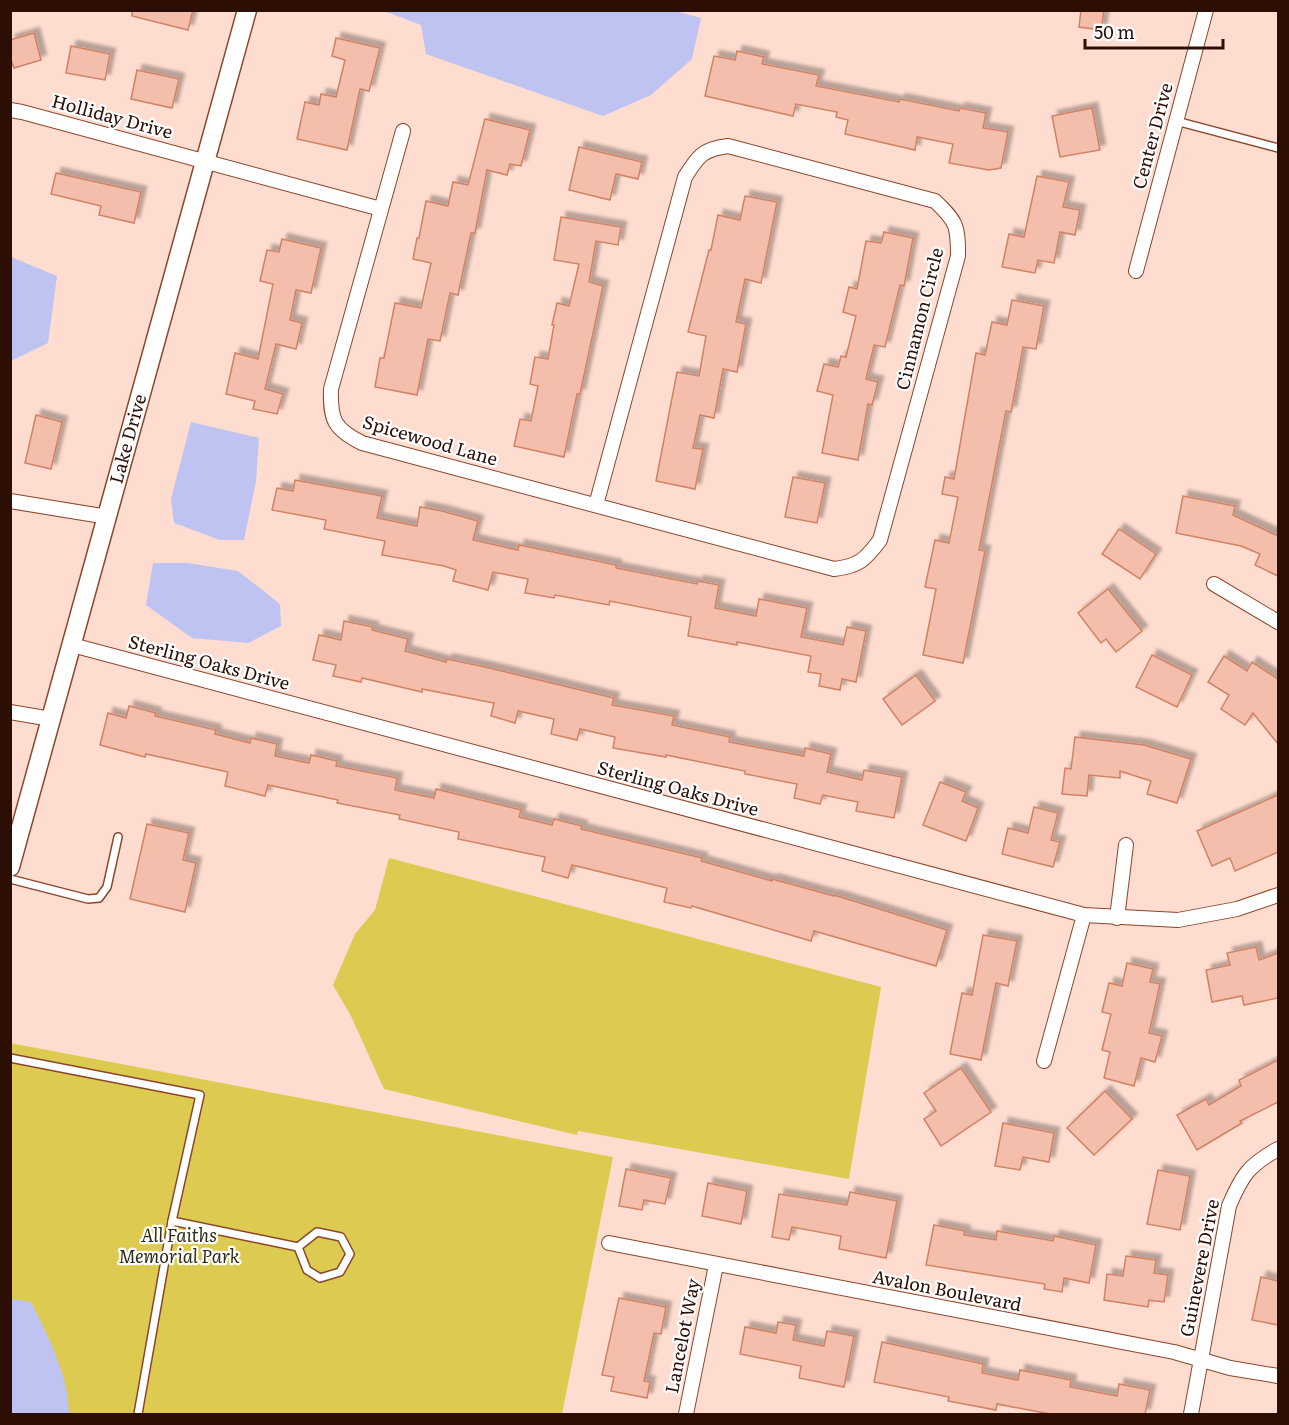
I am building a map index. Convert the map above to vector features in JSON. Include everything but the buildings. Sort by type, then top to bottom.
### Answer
[{"type":"street","name":"Lake Drive","points":[[10,867],[247,10]]},
{"type":"street","name":"Center Drive","points":[[1136,271],[1206,10]]},
{"type":"street","name":"Holliday Drive","points":[[10,110],[205,161]]},
{"type":"street","name":"Spicewood Lane","points":[[403,131],[331,388],[330,408],[334,422],[345,434],[362,443],[596,505]]},
{"type":"street","name":"Cinnamon Circle","points":[[728,146],[935,201],[949,215],[958,230],[958,256],[880,540],[866,558],[851,567],[834,569],[596,505],[685,177],[696,159],[710,148],[728,146]]},
{"type":"street","points":[[205,161],[381,209]]},
{"type":"street","points":[[10,501],[108,517]]},
{"type":"street","points":[[1214,584],[1278,622]]},
{"type":"street","name":"Sterling Oaks Drive","points":[[72,645],[1084,915],[1178,920],[1237,909],[1278,895]]},
{"type":"street","points":[[10,712],[51,719]]},
{"type":"street","points":[[1117,918],[1126,845]]},
{"type":"street","points":[[1044,1061],[1084,915]]},
{"type":"street","name":"Guinevere Drive","points":[[1191,1414],[1229,1206],[1241,1178],[1259,1160],[1278,1149]]},
{"type":"street","name":"Avalon Boulevard","points":[[609,1243],[1174,1352],[1230,1368],[1278,1376]]},
{"type":"street","name":"Lancelot Way","points":[[686,1414],[716,1265]]},
{"type":"lane","points":[[1176,121],[1278,148]]},
{"type":"lane","points":[[10,879],[88,899],[99,898],[106,887],[118,837]]},
{"type":"lane","points":[[10,1058],[200,1095],[172,1221],[138,1414]]},
{"type":"lane","points":[[172,1221],[298,1247],[317,1232],[341,1236],[350,1254],[340,1272],[320,1278],[307,1269],[298,1247]]},
{"type":"green space","points":[[389,858],[881,987],[849,1179],[578,1131],[577,1135],[384,1089],[351,1016],[333,985],[355,934],[375,910]]},
{"type":"green space","name":"All Faiths Memorial Park","points":[[10,1043],[613,1157],[562,1414],[11,1414]]},
{"type":"water","points":[[672,10],[701,18],[692,59],[651,95],[603,116],[426,54],[421,25],[384,11]]},
{"type":"water","points":[[11,257],[57,276],[48,343],[11,361]]},
{"type":"water","points":[[191,422],[259,438],[256,481],[244,540],[220,540],[174,523],[171,499]]},
{"type":"water","points":[[153,563],[188,563],[238,571],[280,604],[281,626],[248,643],[192,638],[146,605]]},
{"type":"water","points":[[11,1299],[31,1302],[61,1371],[69,1414],[11,1414]]}]
